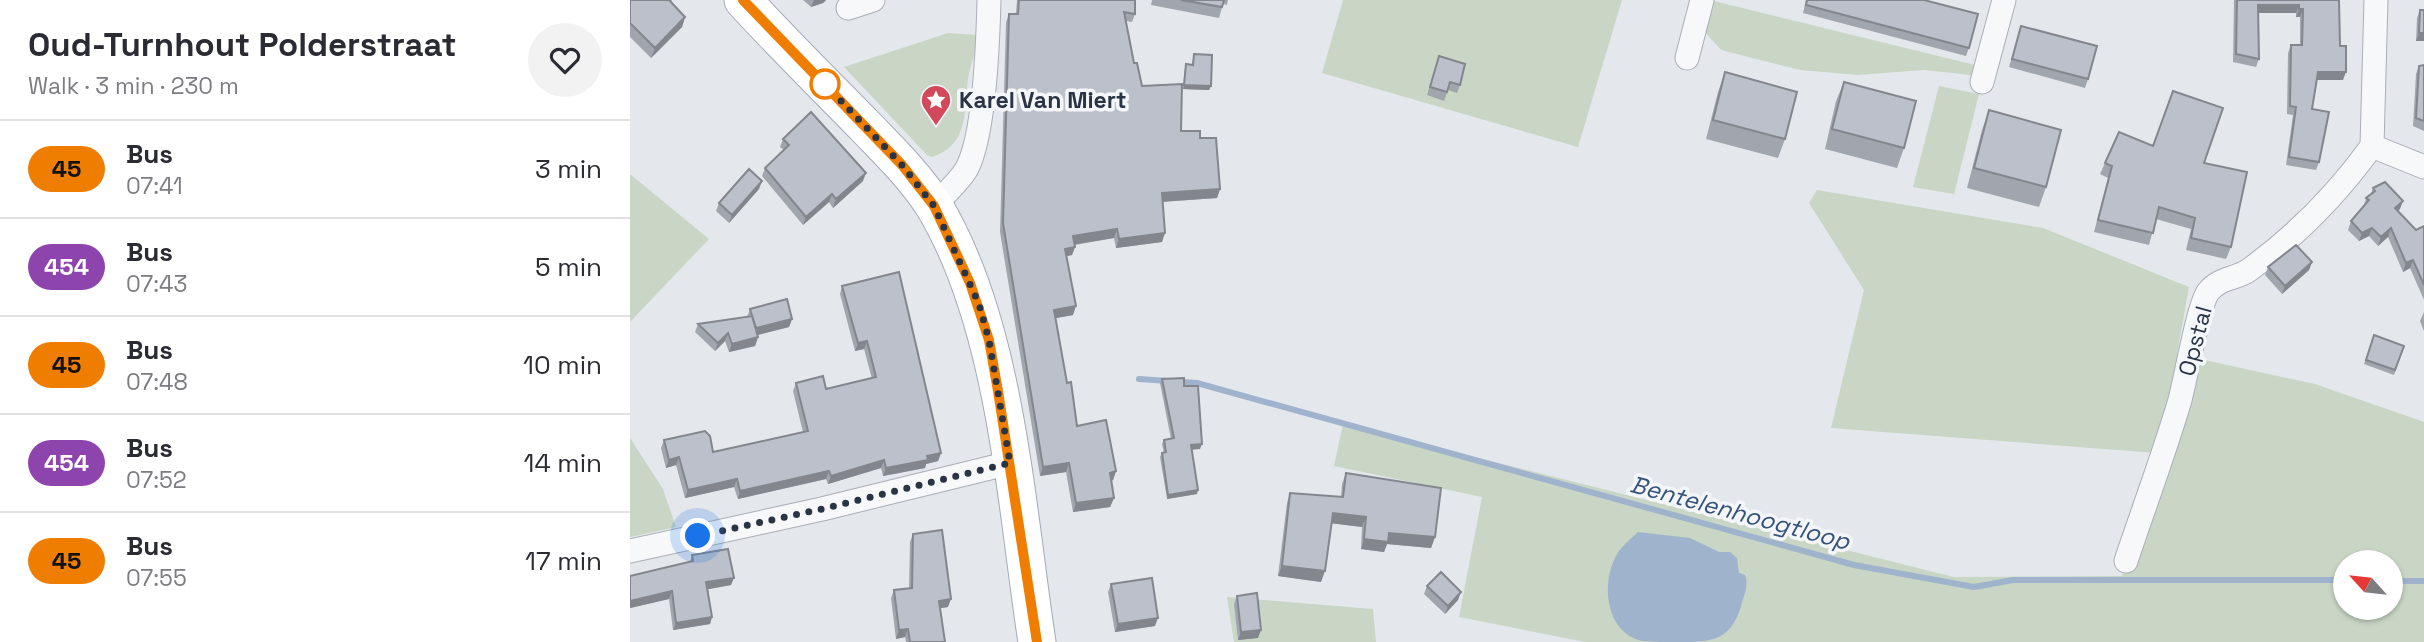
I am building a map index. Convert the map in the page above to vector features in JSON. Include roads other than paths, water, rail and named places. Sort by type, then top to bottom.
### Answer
[{"type":"main road","points":[[743,0],[902,165],[934,206],[979,304],[989,340],[1037,642]]},
{"type":"street","points":[[848,8],[873,0]]},
{"type":"street","points":[[934,206],[965,170],[974,146],[979,125],[989,0]]},
{"type":"street","points":[[1687,58],[1703,0]]},
{"type":"street","points":[[1982,82],[2004,0]]},
{"type":"street","points":[[2376,0],[2372,146],[2424,167]]},
{"type":"street","name":"Opstal","points":[[2126,561],[2179,402],[2199,314],[2208,293],[2228,277],[2246,273],[2283,243],[2327,200],[2372,146]]},
{"type":"street","points":[[630,551],[822,509],[1010,463]]},
{"type":"water","points":[[1638,532],[1690,538],[1719,552],[1730,552],[1737,558],[1739,573],[1745,575],[1746,586],[1737,618],[1725,633],[1710,640],[1651,642],[1629,636],[1620,627],[1609,603],[1609,576],[1619,551]]},
{"type":"waterway","name":"Bentelenhoogtloop","points":[[1139,379],[1197,383],[1854,565],[1974,587],[2013,580],[2333,580]]},
{"type":"waterway","name":"Bentelenhoogtloop","points":[[2403,581],[2424,581]]},
{"type":"place","name":"Karel Van Miert","points":[[936,127]]}]
